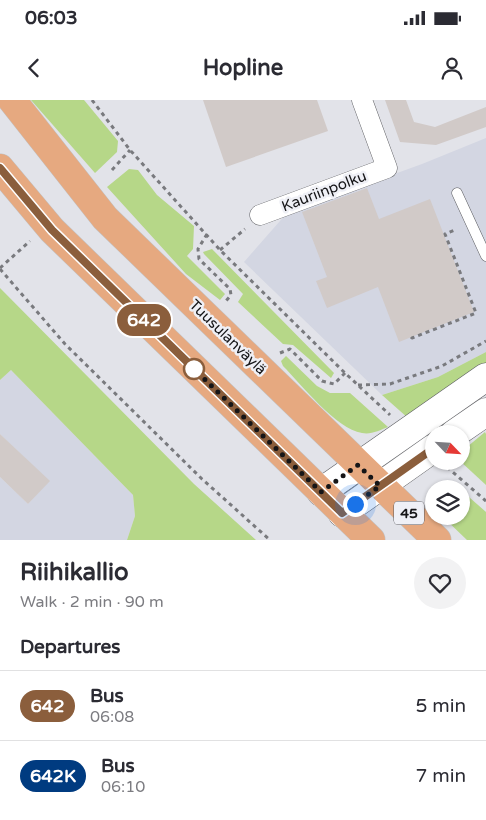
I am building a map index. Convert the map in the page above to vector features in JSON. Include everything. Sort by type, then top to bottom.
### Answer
[{"type":"main road","name":"Tuusulanväylä","points":[[12,100],[105,218],[358,465],[438,540]]},
{"type":"main road","points":[[0,168],[52,230],[371,540]]},
{"type":"street","name":"Kauriinpolku","points":[[260,215],[387,168],[362,100]]},
{"type":"street","points":[[321,492],[486,377]]},
{"type":"street","points":[[467,425],[486,412]]},
{"type":"street","points":[[342,513],[380,486],[425,463]]},
{"type":"lane","points":[[457,193],[486,256]]},
{"type":"path","points":[[92,100],[130,150],[220,250],[393,418]]},
{"type":"path","points":[[112,170],[130,150]]},
{"type":"path","points":[[220,250],[260,215]]},
{"type":"path","points":[[411,337],[476,313],[445,237],[445,234],[471,224]]},
{"type":"path","points":[[207,234],[198,249],[199,259],[230,289],[231,295],[225,302]]},
{"type":"path","points":[[32,239],[0,268],[65,344],[202,479],[270,540]]},
{"type":"path","points":[[357,385],[390,384],[442,366],[486,341]]},
{"type":"path","points":[[280,353],[290,349],[322,381],[334,384],[345,373]]},
{"type":"path","points":[[454,470],[486,501]]},
{"type":"shaded area","points":[[486,138],[486,352],[438,377],[382,395],[244,262],[287,213],[422,164]]},
{"type":"shaded area","points":[[11,370],[133,495],[135,516],[127,540],[0,540],[0,477],[28,504],[49,481],[0,434],[0,380]]},
{"type":"green space","points":[[31,100],[84,100],[118,141],[117,152],[95,173]]},
{"type":"green space","points":[[129,169],[138,170],[157,195],[194,226],[193,249],[187,256],[225,294],[220,300],[186,274],[107,187]]},
{"type":"green space","points":[[212,249],[334,373],[331,378],[293,345],[283,344],[238,302],[243,294],[203,252]]},
{"type":"green space","points":[[0,288],[194,484],[256,540],[127,540],[135,516],[133,495],[11,370],[0,380]]},
{"type":"green space","points":[[486,352],[486,367],[408,418],[382,395],[438,377]]},
{"type":"green space","points":[[286,356],[317,386],[330,393],[350,393],[388,427],[375,432],[362,433],[341,424],[283,366],[281,361]]},
{"type":"green space","points":[[485,432],[486,485],[470,470],[470,444]]},
{"type":"green space","points":[[470,498],[486,512],[486,540],[467,540],[451,525],[470,525]]},
{"type":"building","points":[[203,100],[317,100],[328,131],[226,167]]},
{"type":"building","points":[[385,100],[406,100],[414,122],[435,127],[486,107],[486,127],[436,145],[400,142]]},
{"type":"building","points":[[367,188],[379,219],[430,199],[474,312],[399,342],[378,287],[327,308],[316,281],[327,277],[302,212]]},
{"type":"building","points":[[0,434],[50,481],[28,504],[0,477]]},
{"type":"bus line","name":"642","points":[[0,168],[52,230],[342,513],[425,454]]},
{"type":"route","points":[[194,369],[321,492],[358,465],[380,486],[355,504]]}]
